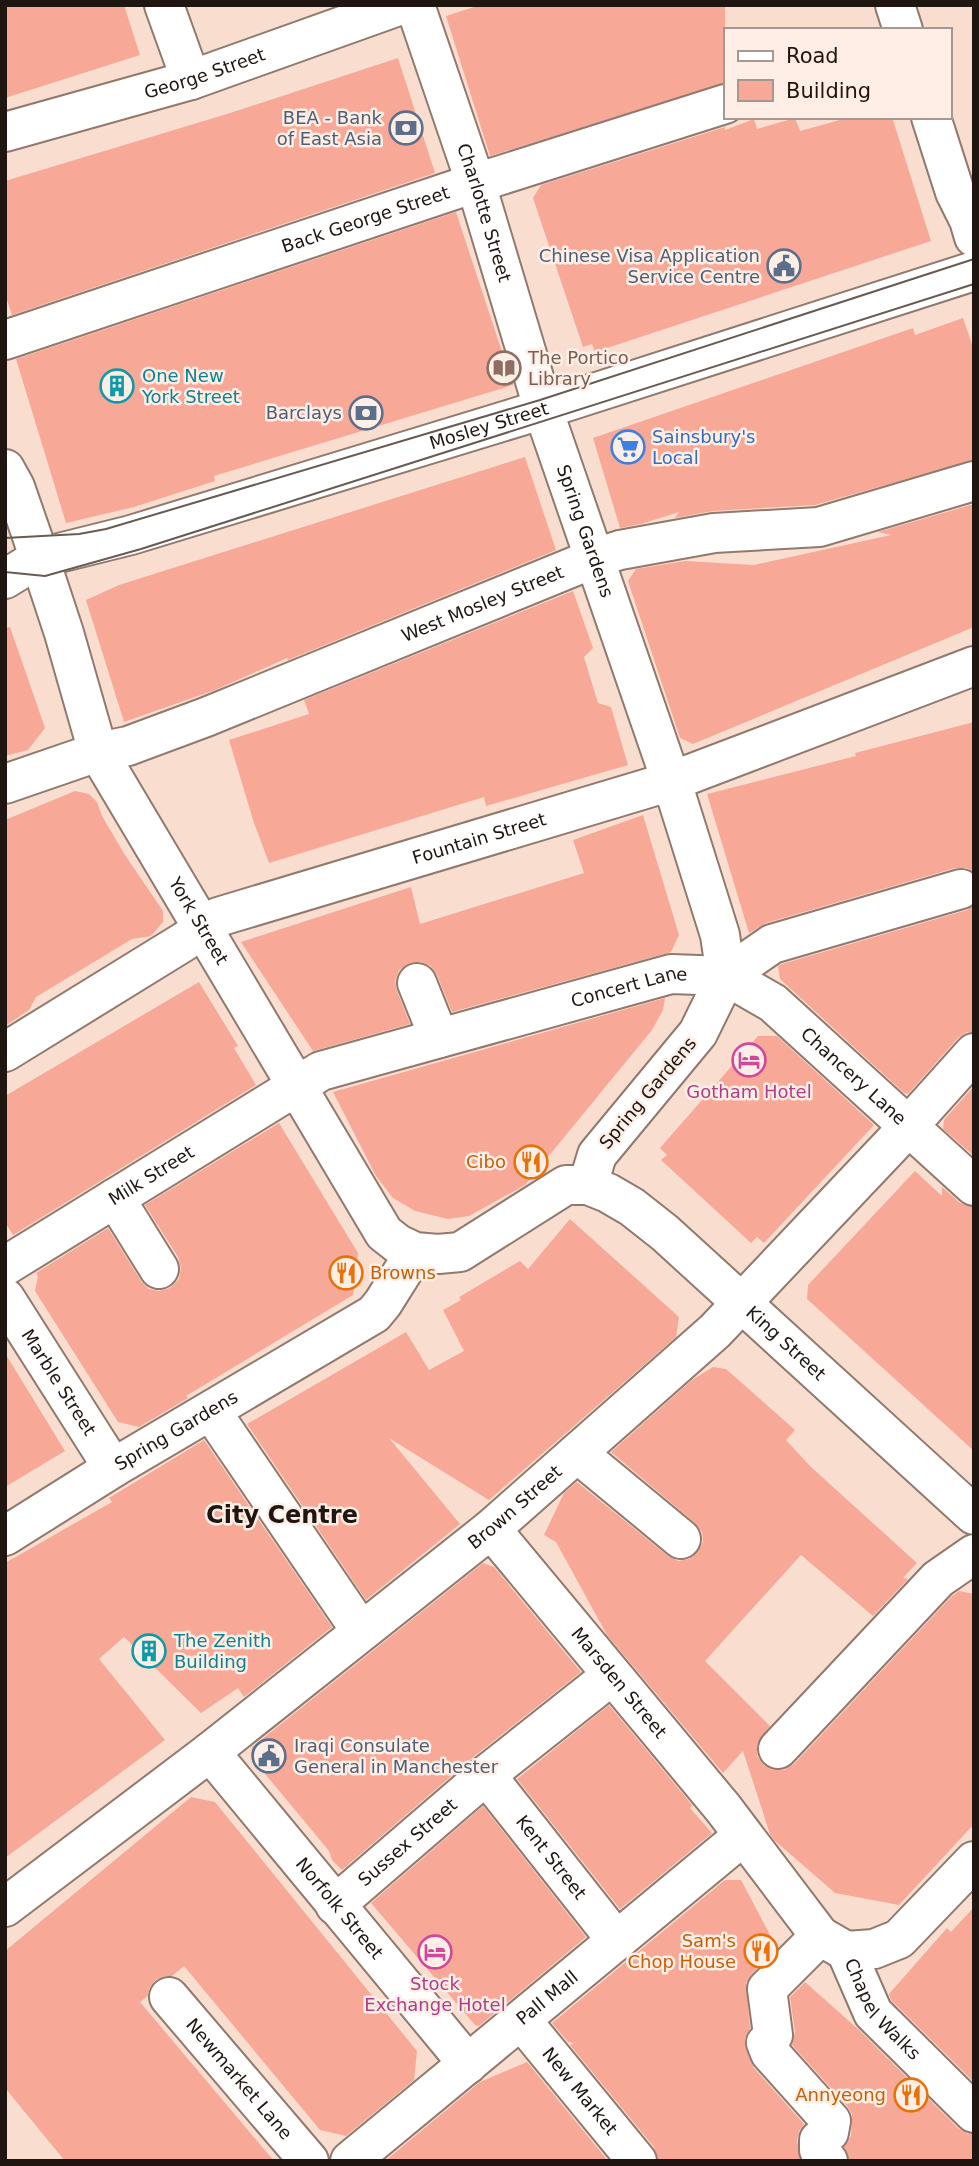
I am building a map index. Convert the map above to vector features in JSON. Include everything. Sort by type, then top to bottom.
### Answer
[{"type":"street","points":[[164,5],[191,80]]},
{"type":"street","name":"George Street","points":[[5,132],[191,80],[401,5]]},
{"type":"street","name":"Charlotte Street","points":[[415,5],[476,184],[545,415]]},
{"type":"street","points":[[895,5],[902,28]]},
{"type":"street","name":"Back George Street","points":[[5,340],[724,104]]},
{"type":"street","points":[[932,119],[955,192],[974,237]]},
{"type":"street","name":"Mosley Street","points":[[5,579],[39,558],[131,535],[545,415],[974,271]]},
{"type":"street","name":"Spring Gardens","points":[[545,415],[672,781],[720,935],[726,976],[698,1033],[597,1155],[588,1185]]},
{"type":"street","name":"York Street","points":[[5,469],[15,487],[64,634],[98,752],[384,1233],[415,1252]]},
{"type":"street","name":"West Mosley Street","points":[[5,784],[98,752],[128,746],[206,717],[620,550],[714,533],[819,527],[974,481]]},
{"type":"street","name":"Fountain Street","points":[[5,1052],[185,941],[218,917],[672,781],[974,666]]},
{"type":"street","points":[[726,976],[772,944],[961,889]]},
{"type":"street","name":"Concert Lane","points":[[295,1085],[321,1071],[671,974],[726,976]]},
{"type":"street","name":"Chancery Lane","points":[[726,976],[773,1003],[974,1186]]},
{"type":"street","points":[[418,983],[439,1038]]},
{"type":"street","name":"Brown Street","points":[[5,1907],[210,1752],[491,1529],[715,1331],[974,1053]]},
{"type":"street","name":"Milk Street","points":[[5,1266],[295,1085]]},
{"type":"street","points":[[415,1252],[460,1252],[566,1185],[588,1185]]},
{"type":"street","name":"King Street","points":[[588,1185],[632,1207],[665,1233],[974,1515]]},
{"type":"street","points":[[115,1198],[159,1269]]},
{"type":"street","name":"Spring Gardens","points":[[5,1536],[113,1468],[374,1314],[415,1252]]},
{"type":"street","name":"Marble Street","points":[[5,1298],[113,1468]]},
{"type":"street","points":[[211,1411],[361,1631]]},
{"type":"street","points":[[577,1453],[681,1539]]},
{"type":"street","name":"Marsden Street","points":[[491,1529],[723,1808],[743,1836]]},
{"type":"street","points":[[778,1749],[938,1579],[974,1554]]},
{"type":"street","name":"Sussex Street","points":[[335,1906],[486,1775],[611,1676]]},
{"type":"street","name":"Norfolk Street","points":[[210,1752],[468,2064]]},
{"type":"street","name":"Kent Street","points":[[486,1775],[617,1941]]},
{"type":"street","name":"Pall Mall","points":[[351,2161],[743,1836]]},
{"type":"street","name":"Chapel Walks","points":[[743,1836],[833,1944],[873,2013],[974,2113]]},
{"type":"street","points":[[828,2161],[819,2150],[819,2140],[829,2132],[831,2121],[770,2053],[766,2043],[773,2035],[767,1989],[833,1944],[874,1950],[899,1940],[974,1861]]},
{"type":"street","name":"Newmarket Lane","points":[[169,1997],[309,2161]]},
{"type":"street","name":"New Market","points":[[522,2021],[637,2161]]},
{"type":"building","points":[[5,5],[124,5],[140,55],[5,98]]},
{"type":"building","points":[[480,5],[725,5],[724,83],[490,156],[446,16]]},
{"type":"building","points":[[398,58],[435,173],[12,315],[5,294],[5,181],[227,114]]},
{"type":"building","points":[[754,119],[757,129],[795,119],[800,131],[844,119],[893,119],[931,241],[595,352],[592,344],[583,347],[533,198],[541,185]]},
{"type":"building","points":[[456,212],[513,385],[214,476],[215,481],[134,507],[66,523],[16,359]]},
{"type":"building","points":[[963,318],[974,350],[974,460],[815,505],[713,511],[675,518],[679,512],[620,528],[593,438],[913,328],[915,335]]},
{"type":"building","points":[[525,457],[556,550],[288,660],[287,658],[215,690],[124,722],[86,600],[119,585]]},
{"type":"building","points":[[974,504],[974,627],[693,744],[680,738],[628,581],[636,569],[685,561],[754,565],[891,535],[878,532]]},
{"type":"building","points":[[573,591],[593,648],[584,657],[598,703],[611,707],[628,765],[486,806],[484,797],[269,863],[229,740],[309,714],[304,700]]},
{"type":"building","points":[[10,627],[45,728],[28,750],[5,756],[5,628]]},
{"type":"building","points":[[974,722],[974,872],[966,868],[955,868],[766,923],[749,933],[707,794],[856,756],[855,753]]},
{"type":"building","points":[[75,791],[89,794],[97,802],[102,816],[125,855],[163,911],[163,922],[151,936],[132,939],[36,997],[29,1010],[5,1026],[5,820]]},
{"type":"building","points":[[643,815],[679,935],[671,952],[452,1012],[431,966],[421,962],[410,963],[399,970],[395,981],[410,1024],[313,1051],[241,942],[411,887],[420,924],[584,873],[573,840]]},
{"type":"building","points":[[974,906],[974,1032],[967,1032],[958,1038],[908,1094],[780,979],[778,966],[782,964]]},
{"type":"building","points":[[199,982],[238,1046],[234,1048],[256,1085],[13,1235],[5,1222],[5,1096]]},
{"type":"building","points":[[665,998],[663,1010],[652,1030],[525,1185],[469,1216],[448,1219],[415,1211],[393,1198],[376,1176],[333,1092]]},
{"type":"building","points":[[758,1036],[777,1036],[874,1125],[764,1243],[757,1237],[751,1243],[661,1160],[667,1155],[660,1148]]},
{"type":"building","points":[[974,1086],[974,1156],[943,1129],[944,1120]]},
{"type":"building","points":[[279,1123],[358,1253],[353,1295],[139,1427],[118,1422],[35,1291],[38,1276],[36,1273],[108,1228],[141,1281],[149,1289],[159,1291],[170,1288],[179,1279],[181,1268],[178,1257],[145,1205]]},
{"type":"building","points":[[915,1171],[942,1196],[942,1187],[960,1203],[974,1207],[974,1451],[807,1299],[808,1285]]},
{"type":"building","points":[[570,1219],[679,1317],[676,1337],[489,1500],[389,1438],[460,1524],[366,1600],[247,1424],[406,1332],[429,1370],[464,1351],[443,1310],[461,1300],[459,1297],[520,1261],[528,1269]]},
{"type":"building","points":[[5,1353],[65,1451],[5,1487]]},
{"type":"building","points":[[713,1367],[726,1369],[795,1430],[786,1440],[811,1467],[917,1563],[903,1578],[908,1579],[873,1616],[801,1555],[705,1661],[770,1726],[757,1745],[757,1756],[764,1765],[772,1770],[784,1770],[794,1764],[952,1596],[959,1591],[974,1594],[974,1824],[899,1905],[835,1893],[774,1840],[743,1751],[723,1773],[607,1635],[556,1542],[544,1535],[564,1493],[577,1482],[668,1556],[678,1561],[689,1559],[697,1553],[703,1542],[702,1532],[695,1523],[611,1452],[692,1380]]},
{"type":"building","name":"The Zenith Building","points":[[204,1440],[332,1627],[244,1697],[238,1688],[201,1713],[124,1637],[99,1659],[165,1740],[5,1858],[5,1563],[112,1502],[109,1498]]},
{"type":"building","points":[[483,1563],[494,1567],[581,1672],[472,1758],[342,1870],[266,1775],[255,1766],[252,1747]]},
{"type":"building","points":[[609,1705],[712,1833],[620,1909],[517,1779]]},
{"type":"building","points":[[191,1797],[215,1802],[417,2051],[414,2080],[346,2136],[320,2130],[184,1966],[172,1976],[155,1980],[148,1996],[140,2002],[274,2161],[65,2161],[5,2088],[5,1951]]},
{"type":"building","points":[[483,1806],[586,1937],[479,2026],[475,2025],[371,1903]]},
{"type":"building","points":[[725,1880],[741,1880],[777,1948],[746,1983],[750,2028],[745,2039],[746,2050],[754,2068],[804,2124],[797,2140],[801,2161],[658,2161],[654,2147],[570,2045],[574,2043],[568,2042],[552,2023]]},
{"type":"building","points":[[974,1907],[974,2082],[891,2000],[889,1994],[947,1928],[951,1932]]},
{"type":"building","points":[[805,1982],[858,2029],[959,2129],[974,2134],[974,2161],[849,2161],[844,2146],[851,2136],[852,2114],[792,2045],[795,2032],[790,1997]]},
{"type":"building","points":[[527,2062],[608,2161],[385,2161],[480,2082]]},
{"type":"tram line","points":[[5,538],[79,534],[106,529],[540,400],[974,259]]},
{"type":"tram line","points":[[5,572],[45,576],[141,549],[974,284]]},
{"type":"place","name":"BEA - Bank of East Asia","points":[[406,128]]},
{"type":"place","name":"Chinese Visa Application Service Centre","points":[[784,266]]},
{"type":"place","name":"The Portico Library","points":[[504,368]]},
{"type":"place","name":"One New York Street","points":[[117,386]]},
{"type":"place","name":"Barclays","points":[[366,413]]},
{"type":"place","name":"Sainsbury's Local","points":[[628,447]]},
{"type":"place","name":"Gotham Hotel","points":[[749,1060]]},
{"type":"place","name":"Cibo","points":[[531,1162]]},
{"type":"place","name":"Browns","points":[[346,1273]]},
{"type":"place","name":"The Zenith Building","points":[[149,1651]]},
{"type":"place","name":"Iraqi Consulate General in Manchester","points":[[269,1756]]},
{"type":"place","name":"Sam's Chop House","points":[[761,1951]]},
{"type":"place","name":"Stock Exchange Hotel","points":[[435,1952]]},
{"type":"place","name":"Annyeong","points":[[911,2095]]},
{"type":"district","name":"City Centre","points":[[282,1515]]}]
